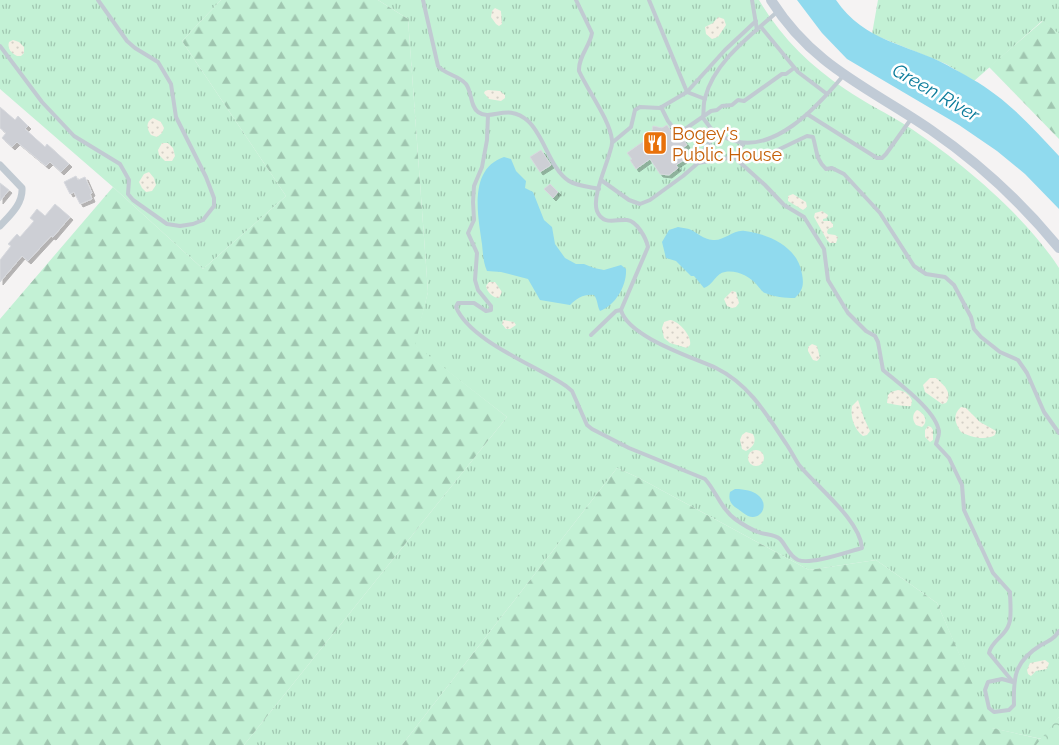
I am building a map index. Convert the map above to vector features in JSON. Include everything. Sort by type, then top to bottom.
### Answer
[{"type":"street","points":[[771,0],[806,44],[843,75],[912,117],[954,146],[1026,211],[1059,248]]},
{"type":"street","points":[[0,165],[22,188],[18,204],[0,226]]},
{"type":"lane","points":[[0,46],[42,102],[74,136],[120,164],[129,180],[128,194],[133,200],[167,224],[180,226],[203,220],[214,206],[214,198],[176,118],[171,84],[158,62],[127,41],[98,0]]},
{"type":"lane","points":[[423,0],[438,66],[444,73],[459,79],[467,86],[478,112],[488,115],[508,111],[518,114],[530,122],[558,170],[570,181],[599,189]]},
{"type":"lane","points":[[576,0],[592,33],[589,45],[579,64],[580,71],[607,125],[613,142]]},
{"type":"lane","points":[[649,0],[687,92],[704,98]]},
{"type":"lane","points":[[752,0],[759,28],[798,72],[827,94]]},
{"type":"lane","points":[[779,11],[734,51],[715,74],[704,98],[703,118],[716,134],[743,144],[758,143],[782,133],[807,114],[843,75]]},
{"type":"lane","points":[[621,310],[648,247],[646,241],[631,221],[608,221],[600,216],[596,206],[601,180],[613,142],[631,127],[635,110],[640,106],[660,108],[687,92],[725,50],[756,21]]},
{"type":"lane","points":[[662,107],[668,121],[678,134],[722,106],[728,106],[738,100],[744,101],[782,74],[786,74],[794,68]]},
{"type":"lane","points":[[807,114],[877,158],[882,158],[886,154],[912,117]]},
{"type":"lane","points":[[488,115],[487,140],[482,167],[474,186],[474,220],[468,233],[477,253],[475,280],[478,290],[491,306],[491,310],[486,311],[474,302],[458,303],[456,307],[464,320],[491,342],[572,391],[587,425],[592,430],[629,448],[705,479],[733,518],[759,533],[771,535],[780,540],[798,560],[808,561],[862,548],[861,539],[851,521],[798,464],[761,406],[744,387],[729,374],[650,339],[626,319],[621,310]]},
{"type":"lane","points":[[601,180],[630,200],[640,204],[650,200],[683,176],[698,162],[716,134]]},
{"type":"lane","points":[[698,162],[734,157],[747,160],[763,156],[807,136],[813,138],[817,149],[818,162],[826,169],[832,168],[844,174],[880,213],[914,266],[926,274],[944,277],[954,285],[971,317],[974,329],[1000,352],[1018,360],[1027,373],[1044,412],[1059,433]]},
{"type":"lane","points":[[734,157],[743,144]]},
{"type":"lane","points":[[734,157],[765,184],[784,205],[804,218],[824,249],[828,280],[848,313],[866,331],[875,336],[883,370],[912,393],[936,423],[939,433],[936,444],[949,458],[962,485],[964,510],[993,573],[1010,592],[1010,624],[990,647],[989,653],[1013,682]]},
{"type":"lane","points":[[591,335],[616,311],[621,310]]},
{"type":"lane","points":[[1013,682],[1002,679],[988,682],[984,690],[989,708],[994,712],[1009,710],[1014,705],[1013,682],[1020,663],[1031,651],[1056,636],[1059,631]]},
{"type":"green space","points":[[0,0],[221,0],[182,41],[286,196],[203,269],[113,187],[0,89]]},
{"type":"green space","points":[[221,0],[378,0],[408,19],[428,292],[415,345],[507,417],[244,745],[0,745],[0,319],[113,187],[203,269],[286,196],[182,41]]},
{"type":"green space","points":[[378,0],[759,0],[776,26],[808,60],[832,80],[907,126],[948,155],[990,190],[1028,229],[1059,268],[1059,717],[1042,739],[991,728],[937,603],[876,560],[809,570],[617,468],[402,745],[244,745],[507,417],[414,345],[428,292],[408,19]]},
{"type":"green space","points":[[878,0],[1059,0],[1059,34],[1042,21],[974,81],[946,64],[872,34]]},
{"type":"green space","points":[[1043,21],[1059,34],[1059,139],[989,67]]},
{"type":"green space","points":[[617,468],[809,570],[876,560],[937,603],[992,728],[1041,739],[1059,717],[1059,745],[402,745]]},
{"type":"green space","points":[[1059,717],[1059,745],[1036,745]]},
{"type":"sand","points":[[495,8],[501,11],[502,24],[499,26],[491,17],[492,11]]},
{"type":"sand","points":[[718,17],[724,19],[726,25],[718,37],[712,39],[706,34],[705,27],[713,23]]},
{"type":"sand","points":[[13,40],[19,42],[24,47],[24,53],[21,56],[15,55],[9,48],[9,42]]},
{"type":"sand","points":[[488,90],[500,91],[505,95],[505,98],[501,101],[489,99],[484,93]]},
{"type":"sand","points":[[153,118],[161,122],[164,128],[157,137],[151,135],[148,128],[149,122]]},
{"type":"sand","points":[[162,143],[168,143],[173,148],[175,156],[172,161],[165,161],[159,155],[158,150]]},
{"type":"sand","points":[[149,172],[154,178],[156,185],[152,191],[146,192],[139,182],[144,174]]},
{"type":"sand","points":[[793,194],[806,202],[807,207],[803,210],[788,201],[788,196]]},
{"type":"sand","points":[[822,211],[828,215],[823,221],[830,221],[833,224],[833,227],[828,229],[827,232],[838,237],[836,243],[830,243],[827,240],[814,217],[815,213]]},
{"type":"sand","points":[[489,282],[495,282],[502,292],[499,298],[493,296],[488,290],[486,286]]},
{"type":"sand","points":[[732,291],[736,292],[739,303],[736,307],[732,308],[727,306],[724,299]]},
{"type":"sand","points":[[503,320],[514,322],[516,325],[506,329],[502,324]]},
{"type":"sand","points":[[670,320],[677,323],[687,333],[690,345],[687,348],[670,343],[664,338],[662,328],[664,322]]},
{"type":"sand","points":[[812,344],[817,346],[820,358],[817,361],[813,360],[808,351],[808,347]]},
{"type":"sand","points":[[930,378],[936,378],[947,389],[949,396],[946,403],[942,404],[925,392],[923,385]]},
{"type":"sand","points":[[898,390],[909,395],[912,401],[911,406],[887,403],[888,395]]},
{"type":"sand","points":[[858,400],[870,431],[867,435],[863,436],[853,422],[852,406]]},
{"type":"sand","points":[[961,407],[966,408],[980,422],[996,431],[995,435],[987,438],[978,438],[961,432],[955,416]]},
{"type":"sand","points":[[917,410],[925,417],[922,427],[916,425],[914,421],[913,415]]},
{"type":"sand","points":[[928,426],[933,430],[933,440],[930,442],[925,437],[925,430]]},
{"type":"sand","points":[[746,432],[753,434],[755,439],[752,446],[746,451],[742,449],[740,440]]},
{"type":"sand","points":[[756,450],[764,458],[756,466],[748,458]]},
{"type":"sand","points":[[1045,660],[1049,663],[1047,669],[1036,671],[1031,676],[1028,674],[1027,670],[1030,663]]},
{"type":"water","name":"Green River","points":[[797,0],[836,0],[847,14],[860,25],[887,40],[947,65],[984,87],[1013,109],[1059,156],[1059,209],[1025,174],[997,151],[959,125],[847,59],[822,33]]},
{"type":"water","points":[[504,157],[511,159],[516,171],[526,181],[525,188],[533,192],[544,220],[552,227],[555,244],[565,258],[576,264],[584,264],[604,270],[621,265],[626,269],[625,281],[619,294],[606,308],[600,311],[594,295],[581,297],[570,305],[540,300],[528,279],[501,272],[487,271],[479,220],[478,194],[480,182],[485,172],[493,163]]},
{"type":"water","points":[[678,227],[689,229],[713,240],[745,231],[763,235],[781,243],[795,256],[799,265],[803,284],[800,292],[795,298],[772,295],[764,292],[747,276],[729,272],[719,274],[704,288],[694,276],[691,276],[676,261],[666,258],[662,242],[669,230]]},
{"type":"water","points":[[735,489],[748,490],[757,494],[762,499],[763,511],[754,517],[748,516],[734,506],[729,495]]},
{"type":"building","points":[[0,107],[15,120],[18,116],[28,126],[25,129],[45,147],[47,144],[69,164],[61,172],[50,162],[46,166],[17,142],[12,147],[2,138],[6,133],[0,128]]},
{"type":"building","points":[[667,125],[675,137],[681,136],[687,145],[678,151],[684,160],[676,165],[678,168],[669,175],[660,174],[650,159],[636,169],[627,153],[651,136],[653,126],[662,128]]},
{"type":"building","points":[[541,150],[551,165],[540,172],[530,157]]},
{"type":"building","points":[[76,176],[78,180],[85,177],[92,193],[90,194],[92,199],[80,204],[74,192],[70,194],[64,182]]},
{"type":"building","points":[[0,183],[9,190],[0,201]]},
{"type":"building","points":[[550,184],[558,192],[553,198],[544,189]]},
{"type":"building","points":[[55,204],[70,217],[53,237],[51,236],[28,261],[22,256],[0,282],[0,260],[11,246],[8,244],[17,234],[20,237],[34,221],[30,218],[37,209],[45,216]]},
{"type":"place","name":"Bogey's Public House","points":[[655,143]]}]
